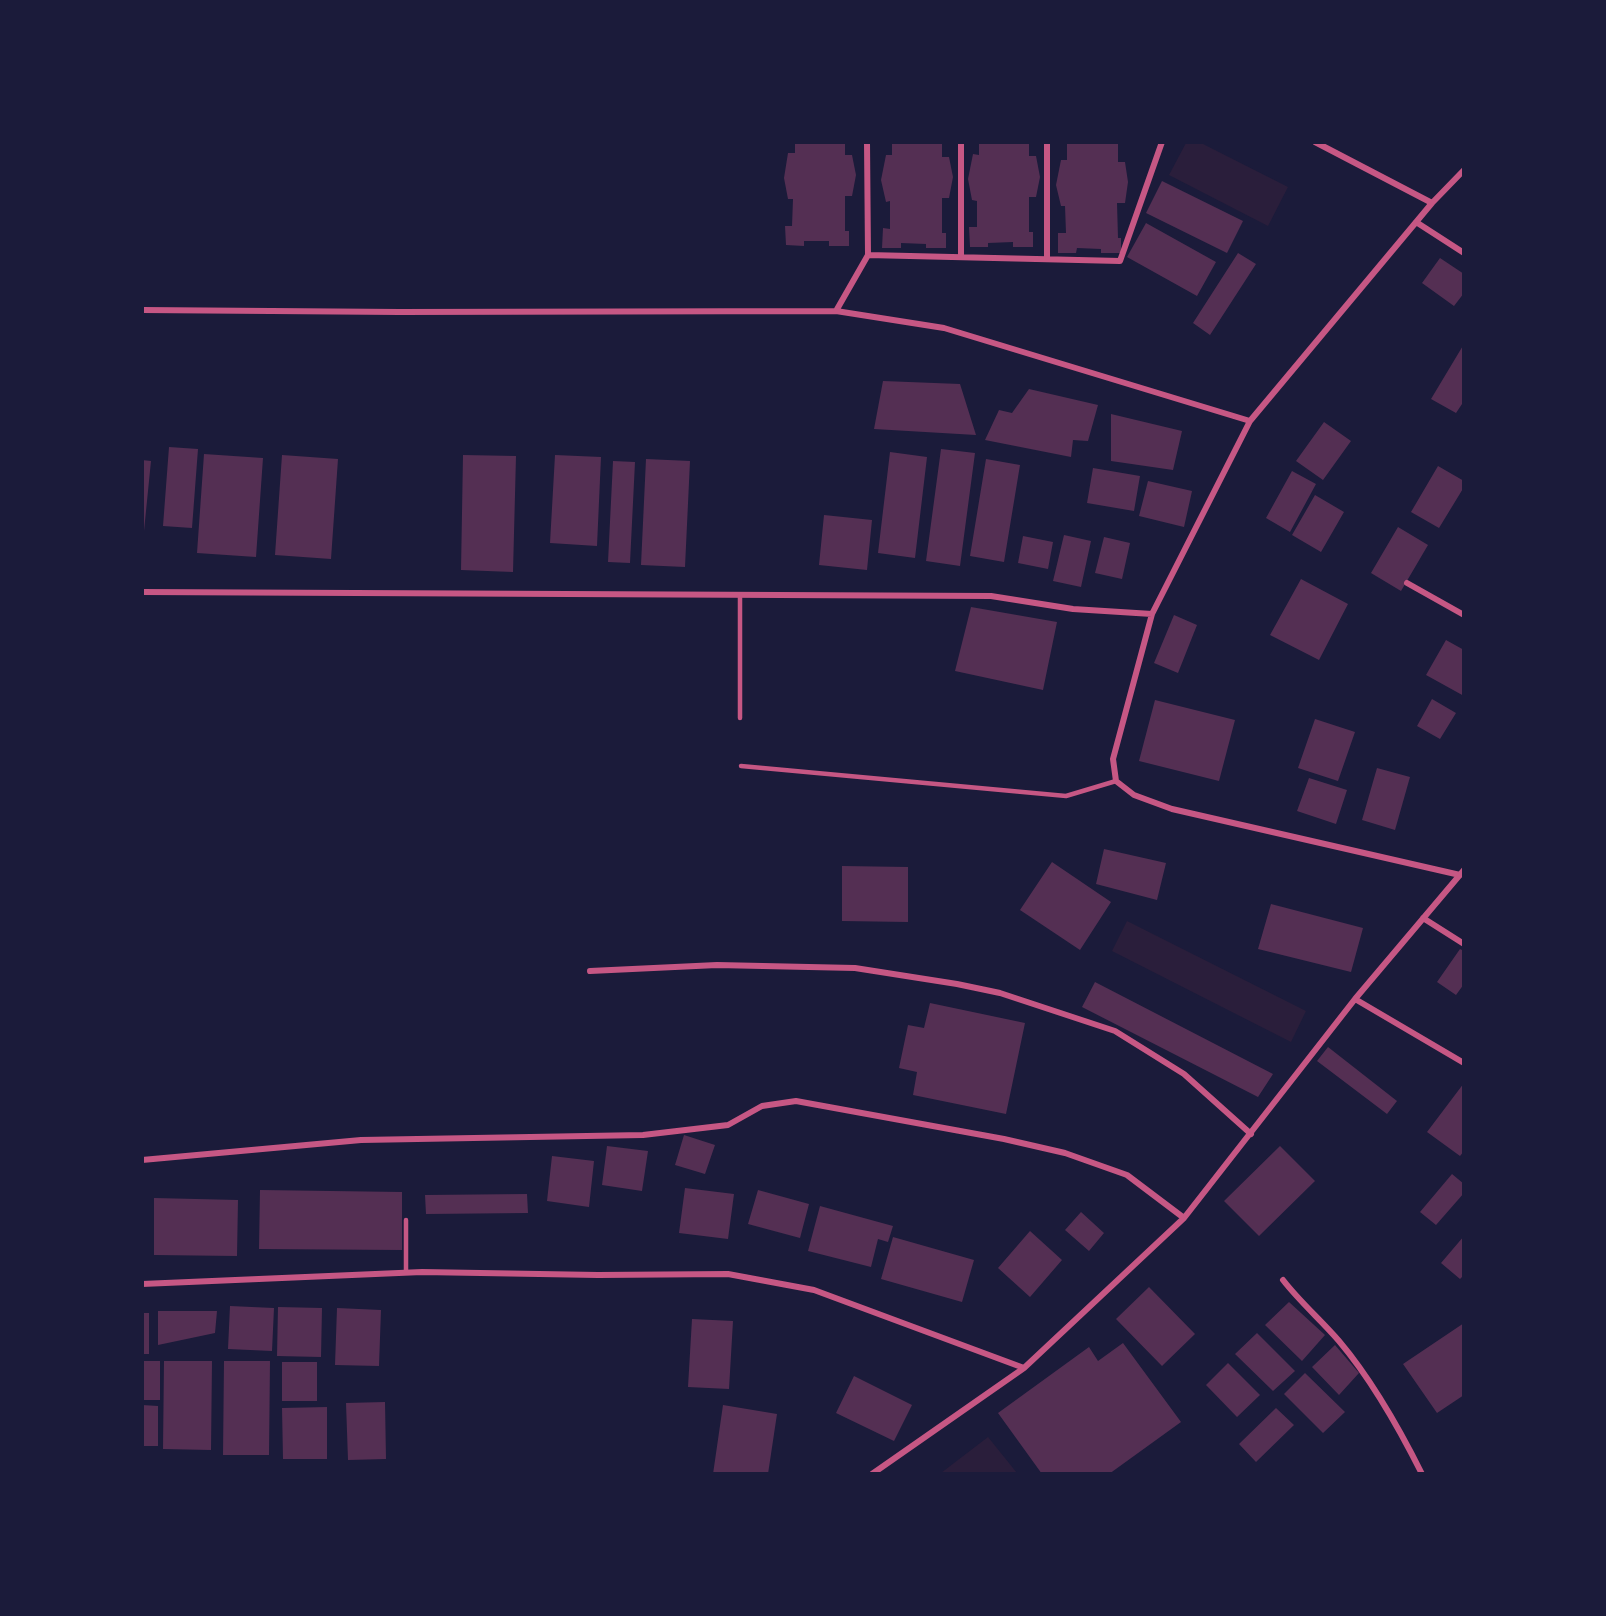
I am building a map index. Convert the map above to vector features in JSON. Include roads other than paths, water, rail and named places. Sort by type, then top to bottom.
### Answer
[{"type":"street","points":[[836,311],[868,255],[867,142]]},
{"type":"street","points":[[961,142],[961,257]]},
{"type":"street","points":[[1047,142],[1047,259]]},
{"type":"street","points":[[868,255],[1120,261],[1162,142]]},
{"type":"street","points":[[1315,142],[1432,203]]},
{"type":"street","points":[[872,1473],[1024,1368],[1184,1218],[1355,999],[1462,872],[1172,810],[1134,795],[1116,781],[1113,759],[1152,614],[1250,421],[1432,203],[1464,170]]},
{"type":"street","points":[[1416,222],[1464,254]]},
{"type":"street","points":[[142,310],[836,311],[944,328],[1250,421]]},
{"type":"street","points":[[1407,583],[1464,615]]},
{"type":"street","points":[[142,592],[991,596],[1073,609],[1152,614]]},
{"type":"street","points":[[1423,918],[1464,944]]},
{"type":"street","points":[[590,971],[717,965],[855,968],[1000,993],[1115,1032],[1184,1074],[1251,1134]]},
{"type":"street","points":[[1355,999],[1464,1063]]},
{"type":"street","points":[[142,1160],[361,1140],[643,1135],[728,1125],[762,1106],[796,1101],[992,1137],[1065,1153],[1128,1175],[1184,1218]]},
{"type":"street","points":[[142,1284],[406,1272],[728,1274],[814,1290],[1024,1368]]},
{"type":"street","points":[[1282,1280],[1298,1300],[1339,1341],[1394,1423],[1422,1473]]},
{"type":"lane","points":[[740,595],[740,718]]},
{"type":"lane","points":[[741,766],[1066,796],[1116,781]]},
{"type":"lane","points":[[406,1220],[406,1272]]}]
